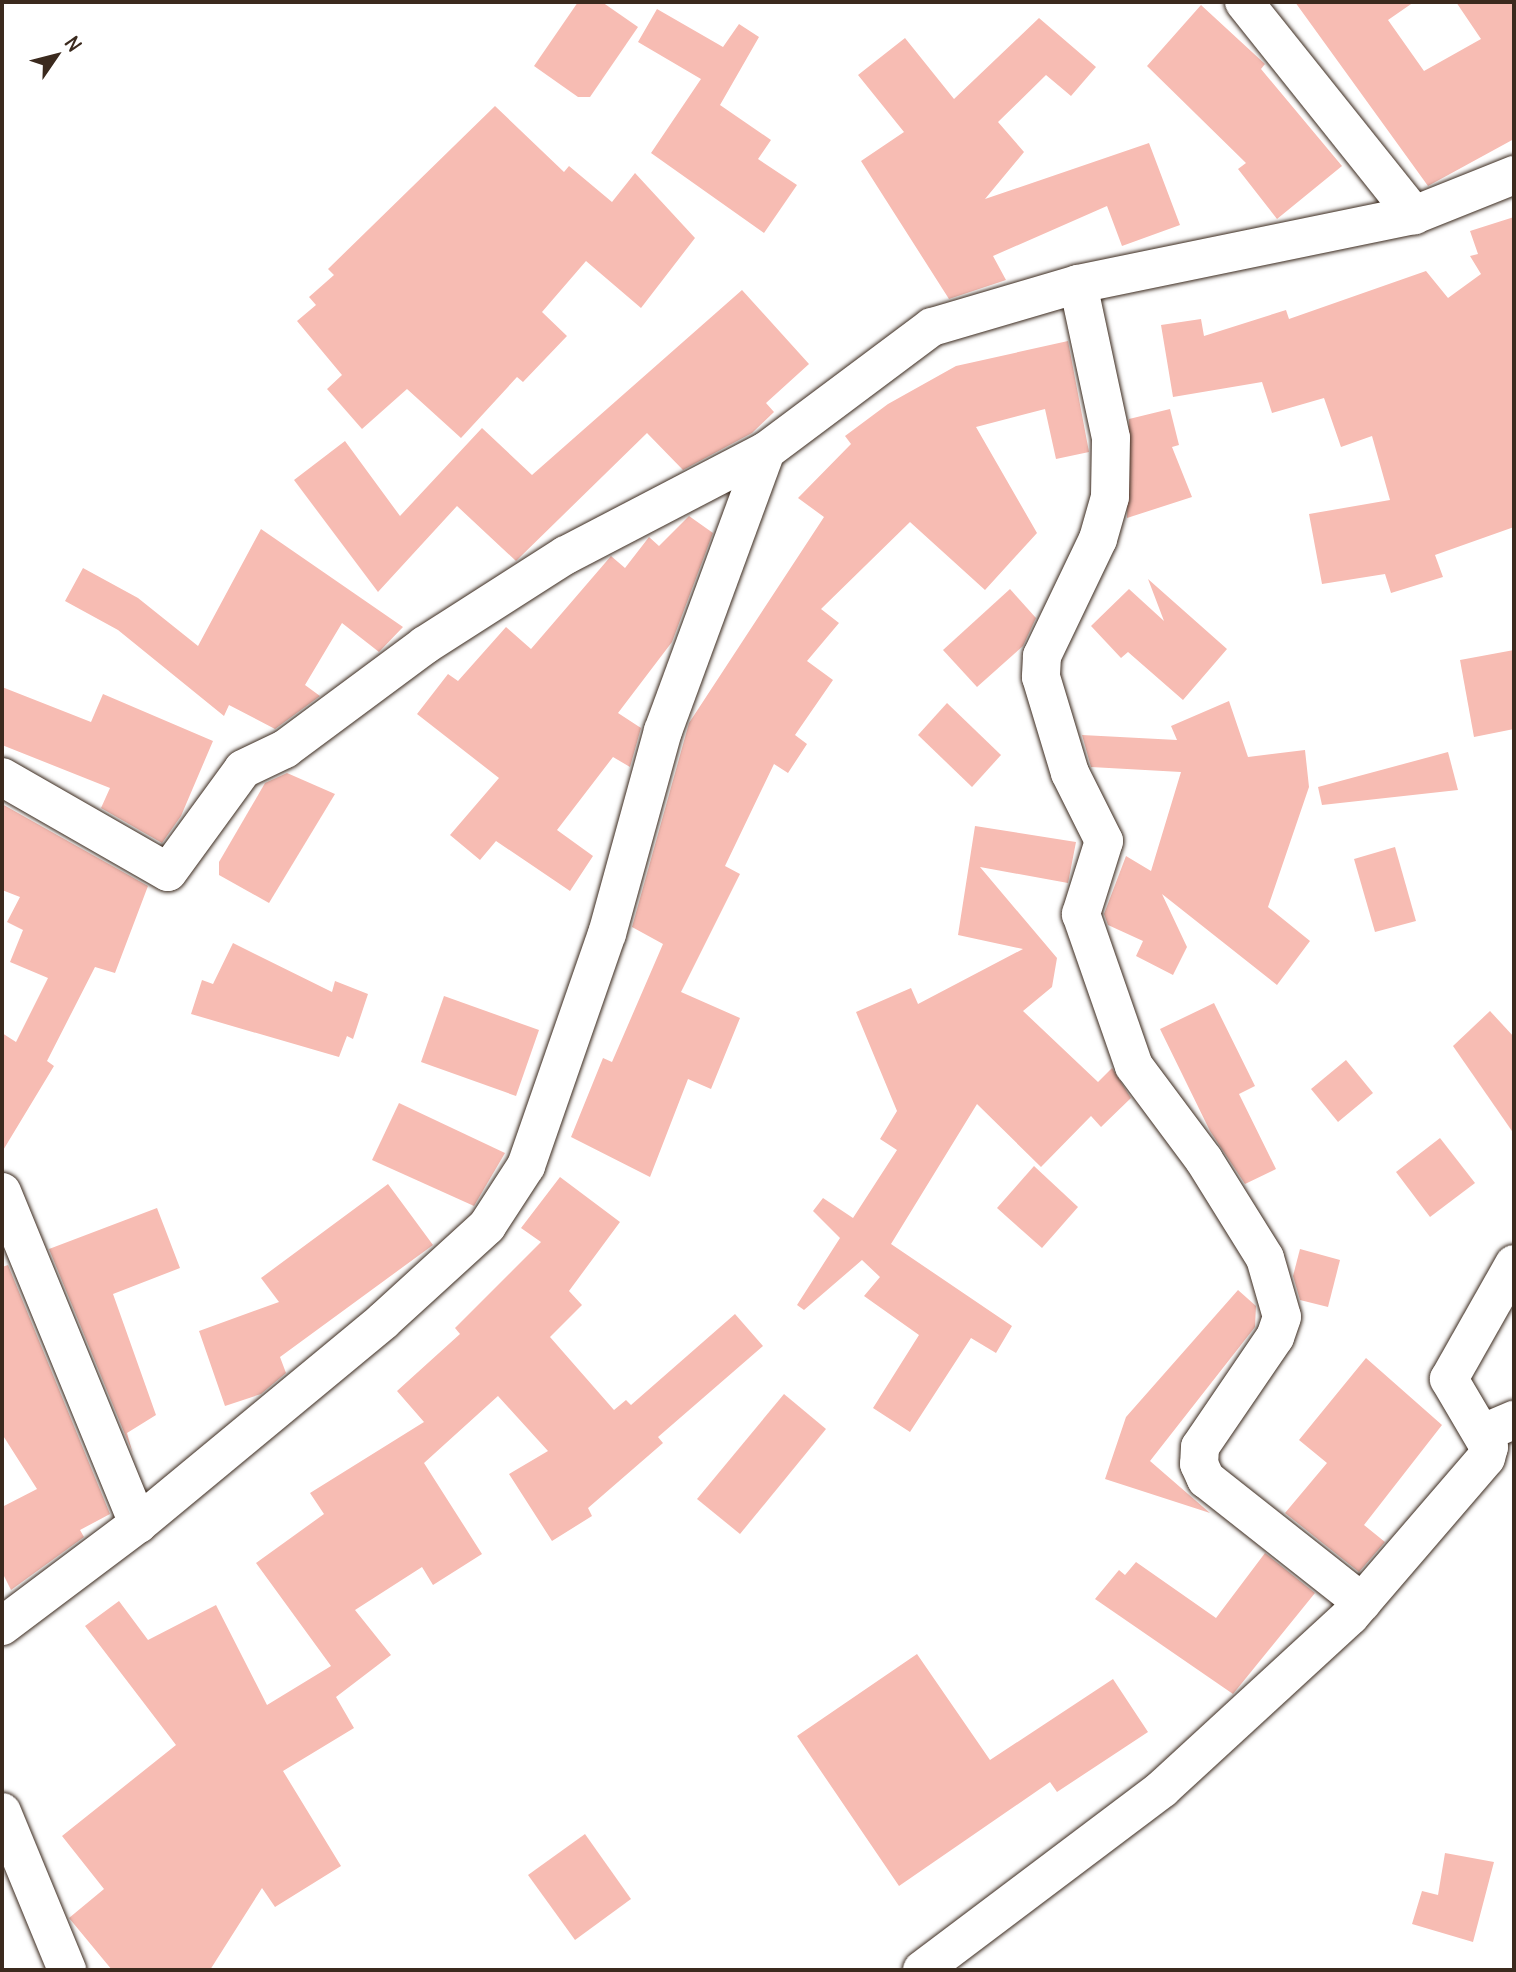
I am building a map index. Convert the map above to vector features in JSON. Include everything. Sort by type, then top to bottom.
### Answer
[{"type":"street","points":[[1244,2],[1414,215]]},
{"type":"street","points":[[2,777],[168,872],[243,769],[285,749],[425,645],[566,555],[766,451],[932,327],[1078,284],[1414,215],[1514,175]]},
{"type":"street","points":[[1078,284],[1111,438],[1111,497],[1098,539],[1042,656],[1041,677],[1070,773],[1104,841],[1081,914],[1134,1066],[1204,1160],[1265,1258],[1282,1317],[1275,1337],[1200,1447],[1199,1464],[1206,1479],[1362,1602]]},
{"type":"street","points":[[2,1626],[138,1524],[487,1226],[526,1166],[607,934],[663,731],[766,451]]},
{"type":"street","points":[[2,1192],[138,1524]]},
{"type":"street","points":[[922,1970],[1161,1789],[1362,1602],[1486,1458],[1498,1427],[1449,1379],[1514,1264]]},
{"type":"street","points":[[2,1812],[67,1970]]},
{"type":"building","points":[[578,2],[602,2],[638,27],[590,97],[578,97],[534,66]]},
{"type":"building","points":[[1295,2],[1414,2],[1388,20],[1424,71],[1481,39],[1456,2],[1514,2],[1514,139],[1428,186]]},
{"type":"building","points":[[1201,5],[1265,64],[1261,69],[1342,166],[1277,219],[1238,169],[1246,163],[1147,66]]},
{"type":"building","points":[[657,9],[723,47],[739,24],[759,37],[720,105],[771,140],[758,159],[797,185],[764,233],[651,153],[701,79],[638,42]]},
{"type":"building","points":[[1039,18],[1096,67],[1071,96],[1046,75],[998,122],[1024,152],[985,199],[1149,143],[1180,225],[1122,246],[1107,206],[993,256],[1006,280],[949,299],[861,161],[904,132],[858,75],[905,38],[954,99]]},
{"type":"building","points":[[495,106],[564,172],[569,166],[612,202],[635,173],[695,238],[641,308],[586,261],[542,312],[567,336],[523,382],[517,377],[461,438],[407,389],[362,429],[327,389],[342,375],[297,321],[316,305],[309,297],[334,275],[328,269]]},
{"type":"building","points":[[1514,217],[1514,527],[1435,555],[1443,577],[1391,593],[1385,574],[1322,584],[1309,514],[1390,500],[1372,436],[1341,447],[1324,398],[1272,413],[1262,382],[1173,397],[1161,325],[1201,319],[1204,336],[1286,310],[1289,319],[1426,271],[1448,298],[1481,274],[1470,256],[1478,254],[1470,231]]},
{"type":"building","points":[[742,290],[809,364],[766,403],[774,412],[752,433],[683,470],[647,433],[516,561],[457,506],[378,592],[294,480],[345,441],[400,516],[482,428],[532,475]]},
{"type":"building","points":[[1068,341],[1089,452],[1056,459],[1045,409],[976,427],[1037,533],[985,590],[910,522],[821,609],[839,623],[807,661],[833,680],[795,735],[807,744],[788,773],[774,764],[725,866],[740,874],[681,992],[740,1018],[711,1089],[688,1079],[650,1177],[571,1137],[603,1058],[612,1062],[663,944],[632,927],[689,723],[824,517],[798,498],[851,444],[845,436],[888,404],[956,366]]},
{"type":"building","points":[[1170,409],[1179,445],[1172,447],[1192,497],[1127,518],[1129,419]]},
{"type":"building","points":[[689,516],[713,533],[672,642],[618,713],[641,728],[630,767],[613,757],[557,830],[593,856],[570,891],[496,841],[480,860],[450,835],[499,778],[417,714],[448,674],[458,681],[506,627],[531,649],[611,556],[625,568],[649,537],[659,546]]},
{"type":"building","points":[[261,529],[403,627],[379,652],[342,623],[305,685],[320,696],[275,729],[229,705],[224,716],[118,630],[65,601],[83,568],[138,598],[198,646]]},
{"type":"building","points":[[1148,579],[1227,649],[1183,700],[1128,652],[1121,658],[1091,626],[1129,589],[1164,621]]},
{"type":"building","points":[[1010,589],[1036,618],[1023,646],[977,687],[943,650]]},
{"type":"building","points":[[1514,650],[1514,729],[1474,737],[1460,660]]},
{"type":"building","points":[[2,687],[91,722],[103,694],[213,741],[181,816],[162,843],[101,808],[110,788],[2,745]]},
{"type":"building","points":[[1229,701],[1248,757],[1305,750],[1309,787],[1268,907],[1310,941],[1277,985],[1162,894],[1187,947],[1173,975],[1136,956],[1143,941],[1108,925],[1104,914],[1126,856],[1151,871],[1181,772],[1091,767],[1082,735],[1177,740],[1171,726]]},
{"type":"building","points":[[947,703],[1001,755],[972,787],[918,735]]},
{"type":"building","points":[[1448,752],[1458,790],[1322,805],[1318,787]]},
{"type":"building","points":[[287,773],[335,794],[269,903],[219,875],[219,862],[265,783]]},
{"type":"building","points":[[2,804],[148,886],[115,973],[95,967],[47,1061],[54,1066],[2,1152],[2,1033],[16,1042],[48,978],[10,962],[23,930],[7,922],[20,897],[2,890]]},
{"type":"building","points":[[975,826],[1076,842],[1068,883],[980,867],[1057,958],[1052,987],[1023,1011],[1098,1082],[1112,1068],[1131,1098],[1101,1127],[1091,1116],[1041,1167],[977,1104],[891,1244],[1012,1326],[996,1353],[971,1338],[910,1432],[873,1408],[919,1335],[864,1296],[880,1277],[862,1260],[804,1310],[797,1305],[840,1238],[813,1211],[823,1198],[853,1218],[897,1150],[880,1139],[897,1111],[856,1012],[911,988],[918,1004],[1023,949],[958,935]]},
{"type":"building","points":[[1395,847],[1416,921],[1375,932],[1354,859]]},
{"type":"building","points":[[233,943],[332,992],[335,981],[368,994],[353,1039],[347,1036],[339,1057],[191,1014],[202,980],[213,984]]},
{"type":"building","points":[[444,996],[539,1030],[516,1096],[421,1062]]},
{"type":"building","points":[[1214,1003],[1255,1086],[1239,1094],[1276,1169],[1245,1184],[1210,1131],[1160,1029]]},
{"type":"building","points":[[1490,1011],[1514,1037],[1514,1134],[1453,1046]]},
{"type":"building","points":[[1346,1060],[1373,1093],[1338,1122],[1311,1089]]},
{"type":"building","points":[[399,1103],[505,1153],[474,1206],[372,1160]]},
{"type":"building","points":[[1440,1138],[1475,1183],[1430,1217],[1396,1172]]},
{"type":"building","points":[[1034,1166],[1078,1207],[1042,1248],[997,1208]]},
{"type":"building","points":[[560,1177],[620,1222],[569,1291],[582,1305],[550,1337],[614,1410],[626,1400],[631,1405],[735,1314],[763,1346],[658,1437],[663,1443],[588,1508],[592,1516],[552,1541],[509,1474],[548,1451],[498,1396],[424,1463],[482,1554],[433,1585],[422,1567],[355,1610],[391,1655],[336,1697],[354,1728],[283,1771],[341,1866],[275,1907],[262,1888],[210,1970],[112,1970],[69,1918],[104,1889],[62,1836],[176,1745],[85,1626],[119,1601],[148,1640],[216,1605],[267,1705],[331,1666],[256,1563],[324,1514],[310,1493],[424,1422],[397,1391],[460,1334],[455,1328],[541,1242],[521,1228]]},
{"type":"building","points":[[388,1184],[433,1245],[280,1357],[286,1373],[261,1394],[225,1406],[199,1331],[279,1302],[261,1278]]},
{"type":"building","points":[[157,1208],[180,1268],[113,1294],[156,1415],[127,1433],[133,1454],[49,1249]]},
{"type":"building","points":[[1300,1249],[1340,1260],[1328,1307],[1300,1300],[1293,1276]]},
{"type":"building","points":[[8,1265],[110,1514],[80,1530],[84,1537],[11,1590],[2,1572],[2,1507],[37,1489],[2,1434],[2,1267]]},
{"type":"building","points":[[1238,1290],[1256,1306],[1255,1327],[1150,1461],[1210,1513],[1105,1479],[1126,1417]]},
{"type":"building","points":[[1366,1358],[1442,1425],[1364,1525],[1385,1542],[1359,1572],[1285,1513],[1327,1463],[1299,1440]]},
{"type":"building","points":[[784,1394],[826,1429],[740,1534],[697,1499]]},
{"type":"building","points":[[1265,1553],[1315,1593],[1233,1694],[1095,1599],[1119,1570],[1125,1575],[1136,1562],[1216,1618]]},
{"type":"building","points":[[917,1654],[990,1760],[1113,1679],[1148,1732],[1057,1792],[1050,1782],[899,1886],[797,1736]]},
{"type":"building","points":[[585,1834],[631,1899],[575,1940],[528,1875]]},
{"type":"building","points":[[1445,1853],[1494,1862],[1473,1942],[1412,1924],[1422,1891],[1438,1895]]}]
